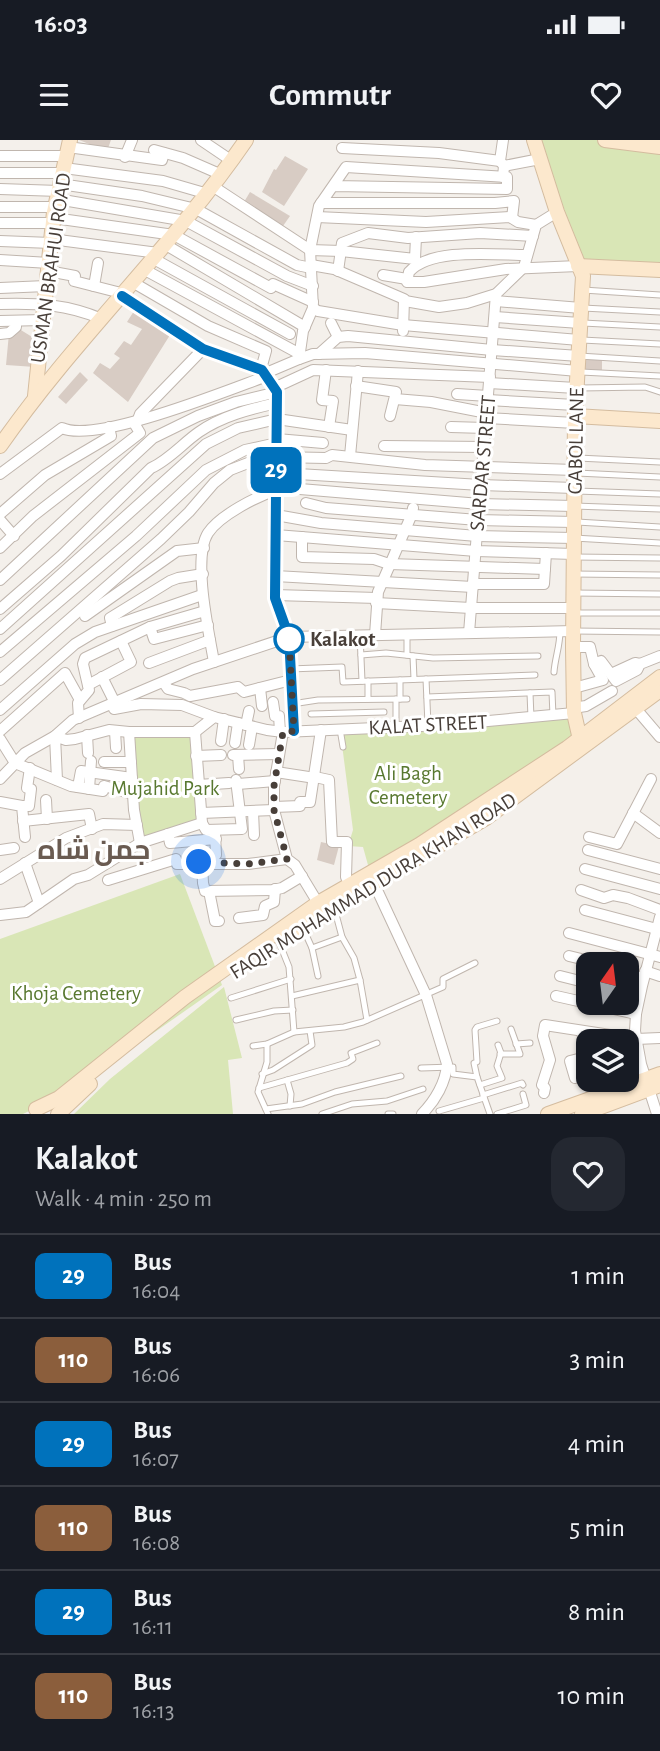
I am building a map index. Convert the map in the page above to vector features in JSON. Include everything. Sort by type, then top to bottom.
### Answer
[{"type":"main road","points":[[0,446],[35,396],[196,209],[246,140]]},
{"type":"main road","name":"GABOL LANE","points":[[534,140],[557,212],[583,276],[575,415],[574,605],[567,631],[573,646],[573,711],[581,743]]},
{"type":"main road","points":[[610,140],[660,147]]},
{"type":"main road","name":"USMAN BRAHUI ROAD","points":[[35,396],[51,241],[61,182]]},
{"type":"main road","points":[[578,266],[660,270]]},
{"type":"main road","points":[[575,415],[660,421]]},
{"type":"main road","name":"FAQIR MOHAMMAD DURA KHAN ROAD","points":[[633,705],[660,677]]},
{"type":"main road","name":"FAQIR MOHAMMAD DURA KHAN ROAD","points":[[34,1112],[67,1091],[185,997],[277,937],[334,907],[419,845],[499,801],[633,705],[660,690]]},
{"type":"main road","name":"FAQIR MOHAMMAD DURA KHAN ROAD","points":[[58,1114],[107,1070],[318,903],[349,883],[372,879]]},
{"type":"main road","points":[[548,1114],[654,1082]]},
{"type":"main road","points":[[582,1114],[654,1082]]},
{"type":"street","points":[[201,140],[232,160]]},
{"type":"street","points":[[502,202],[503,140]]},
{"type":"street","points":[[125,157],[135,141]]},
{"type":"street","points":[[342,148],[439,153],[502,173]]},
{"type":"street","points":[[0,207],[125,157],[162,160],[159,151],[215,185],[310,250],[415,259],[416,237]]},
{"type":"street","points":[[0,156],[61,182],[186,221],[286,276],[313,286]]},
{"type":"street","points":[[334,186],[415,187],[502,173],[540,159]]},
{"type":"street","points":[[299,356],[313,305],[310,250],[317,217],[321,203],[346,167],[502,173]]},
{"type":"street","points":[[0,173],[142,195],[196,209],[297,265],[338,271],[365,284],[396,294],[405,301],[439,307],[496,298],[581,315]]},
{"type":"street","points":[[0,189],[61,182],[163,181],[215,185]]},
{"type":"street","points":[[0,223],[61,182]]},
{"type":"street","points":[[61,182],[299,356]]},
{"type":"street","points":[[415,187],[415,203]]},
{"type":"street","points":[[321,203],[514,201],[512,218]]},
{"type":"street","points":[[338,271],[342,243],[368,233],[416,237],[534,230],[557,212]]},
{"type":"street","points":[[317,217],[426,222],[512,218],[534,230]]},
{"type":"street","points":[[368,233],[370,220]]},
{"type":"street","points":[[496,298],[524,267],[534,230]]},
{"type":"street","points":[[0,241],[51,241],[159,252],[271,288],[273,284],[313,305],[318,311],[403,325],[579,340]]},
{"type":"street","points":[[159,252],[270,306],[305,327]]},
{"type":"street","points":[[159,252],[290,334]]},
{"type":"street","points":[[407,279],[412,268],[429,260],[460,254],[527,255]]},
{"type":"street","points":[[0,260],[48,273],[75,276],[74,281],[94,286],[127,291],[266,351],[265,373],[276,394],[277,418],[275,595],[289,637],[292,704],[279,754],[274,833],[287,859],[295,865],[318,903]]},
{"type":"street","points":[[429,260],[434,280]]},
{"type":"street","points":[[94,286],[98,263]]},
{"type":"street","points":[[383,275],[407,279],[407,282],[524,267],[578,266]]},
{"type":"street","points":[[0,288],[48,273]]},
{"type":"street","points":[[127,291],[203,349],[265,373]]},
{"type":"street","name":"SARDAR STREET","points":[[469,633],[496,298]]},
{"type":"street","points":[[402,340],[405,301]]},
{"type":"street","points":[[16,320],[16,327],[9,333],[1,334],[1,304],[44,303],[74,308],[102,319]]},
{"type":"street","points":[[263,319],[270,306]]},
{"type":"street","points":[[495,317],[581,315]]},
{"type":"street","points":[[1,321],[43,320]]},
{"type":"street","points":[[331,323],[338,337]]},
{"type":"street","points":[[318,354],[338,337],[348,336],[579,356]]},
{"type":"street","points":[[0,548],[33,516],[140,433],[136,423],[140,414],[203,349]]},
{"type":"street","points":[[0,474],[62,428],[71,433],[136,423],[265,373],[299,356],[365,354],[578,372]]},
{"type":"street","points":[[0,609],[61,556],[151,468],[202,429],[276,394],[313,370],[576,388]]},
{"type":"street","points":[[326,370],[322,400],[333,401],[329,426]]},
{"type":"street","points":[[350,456],[358,372]]},
{"type":"street","points":[[356,386],[396,393],[390,416]]},
{"type":"street","points":[[0,580],[153,438],[198,416],[236,402],[276,394]]},
{"type":"street","points":[[457,394],[575,415]]},
{"type":"street","points":[[395,399],[431,402],[486,420]]},
{"type":"street","points":[[451,427],[486,420],[575,415]]},
{"type":"street","points":[[0,629],[206,444],[238,428],[277,418],[352,430]]},
{"type":"street","points":[[0,514],[45,475],[111,436],[108,427]]},
{"type":"street","points":[[0,652],[136,536],[206,470],[245,450],[323,443]]},
{"type":"street","points":[[384,446],[484,447]]},
{"type":"street","points":[[276,448],[298,458],[326,458],[332,455],[425,465],[574,467]]},
{"type":"street","points":[[0,680],[161,539],[214,483],[230,470],[276,448]]},
{"type":"street","points":[[298,458],[298,474],[481,485],[574,495]]},
{"type":"street","points":[[215,662],[202,596],[207,535],[217,524],[255,498],[276,488],[480,503],[574,495]]},
{"type":"street","points":[[375,635],[377,601],[382,580],[412,514],[413,498]]},
{"type":"street","points":[[306,503],[326,508],[478,520],[574,522]]},
{"type":"street","points":[[276,515],[321,523],[477,536],[574,538]]},
{"type":"street","points":[[0,521],[14,536]]},
{"type":"street","points":[[276,535],[476,551],[574,555]]},
{"type":"street","points":[[302,537],[302,557],[374,559],[389,564],[545,569]]},
{"type":"street","points":[[355,541],[355,558]]},
{"type":"street","points":[[85,616],[177,551],[204,548]]},
{"type":"street","points":[[275,576],[473,586],[544,584],[546,553]]},
{"type":"street","points":[[112,626],[110,618],[170,582],[202,574]]},
{"type":"street","points":[[275,595],[471,608],[574,605]]},
{"type":"street","points":[[0,710],[75,644],[112,626],[202,596]]},
{"type":"street","points":[[79,718],[76,707],[80,699],[88,693],[89,685],[83,664],[85,658],[150,627],[205,611]]},
{"type":"street","points":[[150,627],[154,639],[208,625]]},
{"type":"street","points":[[0,779],[24,753],[55,736],[79,718],[215,662],[289,637],[567,631]]},
{"type":"street","points":[[211,640],[154,661],[168,689],[190,696],[238,687],[244,692],[291,674]]},
{"type":"street","points":[[89,685],[131,662],[121,641]]},
{"type":"street","points":[[573,646],[590,646],[594,664],[603,680],[573,688]]},
{"type":"street","points":[[594,664],[601,661],[616,681],[637,670],[640,664],[660,656]]},
{"type":"street","points":[[0,731],[65,673],[80,699]]},
{"type":"street","points":[[102,677],[116,703]]},
{"type":"street","points":[[260,688],[275,716],[279,716],[285,731]]},
{"type":"street","name":"KALAT STREET","points":[[93,712],[141,704],[182,705],[246,725],[285,731],[428,726],[553,716],[586,706],[612,691]]},
{"type":"street","points":[[633,705],[660,737]]},
{"type":"street","points":[[235,743],[246,725],[249,711]]},
{"type":"street","points":[[55,736],[66,740],[115,731],[195,732],[219,718],[222,741]]},
{"type":"street","points":[[246,725],[249,745]]},
{"type":"street","points":[[0,915],[26,912],[74,879],[88,875],[140,843],[169,834],[202,818],[240,811],[300,806],[300,802],[310,802],[321,730]]},
{"type":"street","points":[[115,731],[116,748]]},
{"type":"street","points":[[129,732],[134,810],[140,843]]},
{"type":"street","points":[[195,732],[202,818],[206,830],[216,834]]},
{"type":"street","points":[[87,735],[90,762]]},
{"type":"street","points":[[55,736],[57,780]]},
{"type":"street","points":[[2,747],[15,763],[57,780],[83,788],[103,791],[104,786],[133,794]]},
{"type":"street","points":[[196,756],[279,754]]},
{"type":"street","points":[[169,834],[170,843],[242,829],[231,755]]},
{"type":"street","points":[[90,762],[132,778]]},
{"type":"street","points":[[83,788],[81,771],[90,762]]},
{"type":"street","points":[[104,762],[131,762]]},
{"type":"street","points":[[0,802],[29,806],[31,789],[27,788],[30,768]]},
{"type":"street","points":[[198,785],[276,776],[329,780],[332,842],[347,842],[346,877],[349,883]]},
{"type":"street","points":[[589,837],[617,844],[651,779]]},
{"type":"street","points":[[46,800],[47,819]]},
{"type":"street","points":[[22,806],[25,837]]},
{"type":"street","points":[[121,810],[134,810]]},
{"type":"street","points":[[253,811],[254,835]]},
{"type":"street","points":[[633,813],[660,833]]},
{"type":"street","points":[[23,821],[89,814],[92,828]]},
{"type":"street","points":[[0,879],[66,838],[103,824],[137,825]]},
{"type":"street","points":[[216,834],[216,855]]},
{"type":"street","points":[[0,850],[14,848]]},
{"type":"street","points":[[588,850],[660,869]]},
{"type":"street","points":[[107,880],[176,859],[177,864],[248,864],[287,859]]},
{"type":"street","points":[[25,863],[39,903]]},
{"type":"street","points":[[202,863],[202,883],[205,891],[275,889],[302,876]]},
{"type":"street","points":[[585,869],[660,889]]},
{"type":"street","points":[[372,879],[426,995],[447,1067],[438,1091],[422,1114]]},
{"type":"street","points":[[239,918],[263,915],[265,906],[274,901],[275,889]]},
{"type":"street","points":[[580,890],[604,898],[614,895],[628,898],[660,910]]},
{"type":"street","points":[[209,891],[215,921],[219,921]]},
{"type":"street","points":[[585,910],[658,929]]},
{"type":"street","points":[[639,1000],[644,975],[654,956],[660,916]]},
{"type":"street","points":[[569,933],[654,956]]},
{"type":"street","points":[[569,956],[576,958]]},
{"type":"street","points":[[639,975],[660,976]]},
{"type":"street","points":[[560,976],[576,980]]},
{"type":"street","points":[[556,996],[576,1000]]},
{"type":"street","points":[[544,1093],[545,1088],[542,1085],[550,1060],[543,1036],[545,1025],[576,1030]]},
{"type":"street","points":[[639,1039],[660,1038]]},
{"type":"street","points":[[639,1054],[641,1064],[654,1082],[656,1112],[642,1114]]},
{"type":"street","points":[[575,1077],[570,1061],[576,1060]]},
{"type":"lane","points":[[582,290],[660,295]]},
{"type":"lane","points":[[581,315],[660,312]]},
{"type":"lane","points":[[581,315],[660,327]]},
{"type":"lane","points":[[579,340],[660,344]]},
{"type":"lane","points":[[579,356],[660,360]]},
{"type":"lane","points":[[578,372],[660,376]]},
{"type":"lane","points":[[576,388],[602,390],[645,387],[660,392]]},
{"type":"lane","points":[[574,467],[660,462]]},
{"type":"lane","points":[[574,467],[660,477]]},
{"type":"lane","points":[[574,495],[660,494]]},
{"type":"lane","points":[[574,495],[660,509]]},
{"type":"lane","points":[[574,522],[660,527]]},
{"type":"lane","points":[[574,538],[660,543]]},
{"type":"lane","points":[[574,555],[660,558]]},
{"type":"lane","points":[[574,574],[660,575]]},
{"type":"lane","points":[[574,605],[660,594]]},
{"type":"lane","points":[[574,605],[660,613]]},
{"type":"lane","points":[[554,672],[555,659],[567,631],[660,632]]},
{"type":"lane","points":[[407,634],[414,679]]},
{"type":"lane","points":[[360,635],[368,699]]},
{"type":"lane","points":[[361,654],[386,653],[433,658],[538,656]]},
{"type":"lane","points":[[291,674],[342,667],[343,682],[535,675]]},
{"type":"lane","points":[[426,679],[428,726]]},
{"type":"lane","points":[[396,727],[401,699],[400,680]]},
{"type":"lane","points":[[427,697],[552,692],[553,716]]},
{"type":"lane","points":[[530,693],[531,718]]},
{"type":"lane","points":[[292,704],[330,700],[401,699]]},
{"type":"lane","points":[[330,700],[330,713]]},
{"type":"lane","points":[[311,714],[384,712]]},
{"type":"lane","points":[[340,729],[342,747]]},
{"type":"lane","points":[[334,907],[342,937],[354,958],[367,1020]]},
{"type":"lane","points":[[302,926],[312,948],[318,976]]},
{"type":"lane","points":[[277,937],[289,967],[295,1032]]},
{"type":"lane","points":[[312,948],[342,937]]},
{"type":"lane","points":[[253,1046],[267,1044],[295,1032],[344,1027],[367,1020],[443,987],[443,979],[475,963]]},
{"type":"lane","points":[[231,998],[291,979]]},
{"type":"lane","points":[[292,996],[360,980]]},
{"type":"lane","points":[[236,1020],[274,1011],[293,1010]]},
{"type":"lane","points":[[490,1114],[474,1063],[477,1062],[475,1030],[497,1021]]},
{"type":"lane","points":[[500,1054],[520,1054],[511,1029]]},
{"type":"lane","points":[[262,1074],[312,1045],[310,1031]]},
{"type":"lane","points":[[259,1088],[347,1063],[353,1059],[352,1054],[377,1043]]},
{"type":"lane","points":[[516,1044],[530,1043]]},
{"type":"lane","points":[[267,1044],[267,1062],[258,1092],[267,1112],[401,1076]]},
{"type":"lane","points":[[480,1085],[502,1079],[497,1066],[500,1054],[498,1045]]},
{"type":"lane","points":[[421,1068],[453,1067],[453,1074],[477,1077]]},
{"type":"lane","points":[[286,1080],[291,1094],[290,1106]]},
{"type":"lane","points":[[439,1111],[522,1083],[523,1085]]},
{"type":"lane","points":[[322,1114],[352,1104],[387,1101],[423,1090]]},
{"type":"lane","points":[[497,1114],[526,1105],[523,1094]]},
{"type":"green space","points":[[534,140],[605,140],[660,147],[660,270],[578,266]]},
{"type":"green space","name":"Ali Bagh Cemetery","points":[[573,714],[573,744],[373,883],[363,847],[348,846],[353,830],[340,729]]},
{"type":"green space","name":"Mujahid Park","points":[[129,732],[195,732],[202,823],[140,843]]},
{"type":"green space","name":"Khoja Cemetery","points":[[180,874],[222,985],[72,1090],[23,1114],[0,1114],[0,939]]},
{"type":"green space","points":[[224,987],[242,1058],[228,1060],[233,1114],[74,1114],[110,1079]]},
{"type":"building","points":[[79,140],[111,140],[107,151]]},
{"type":"building","points":[[285,156],[308,169],[284,206],[262,192],[274,169],[276,170]]},
{"type":"building","points":[[250,192],[290,216],[283,226],[244,202]]},
{"type":"building","points":[[134,311],[170,335],[128,402],[93,373],[100,363],[110,369],[120,358],[114,354],[124,341],[131,345],[142,329],[127,322]]},
{"type":"building","points":[[16,327],[37,340],[35,367],[6,365],[9,333]]},
{"type":"building","points":[[579,356],[602,357],[602,373],[578,371]]},
{"type":"building","points":[[80,372],[88,380],[66,404],[58,397]]},
{"type":"building","points":[[321,842],[339,846],[334,865],[317,860]]},
{"type":"bus line","name":"29","points":[[122,296],[203,349],[262,370],[277,392],[275,598],[289,637],[294,731]]},
{"type":"place","name":"Kalakot","points":[[289,639]]},
{"type":"district","name":"جمن شاہ","points":[[94,851]]},
{"type":"route","points":[[199,862],[248,864],[287,859],[274,810],[274,786],[283,732],[294,731],[289,639]]}]
